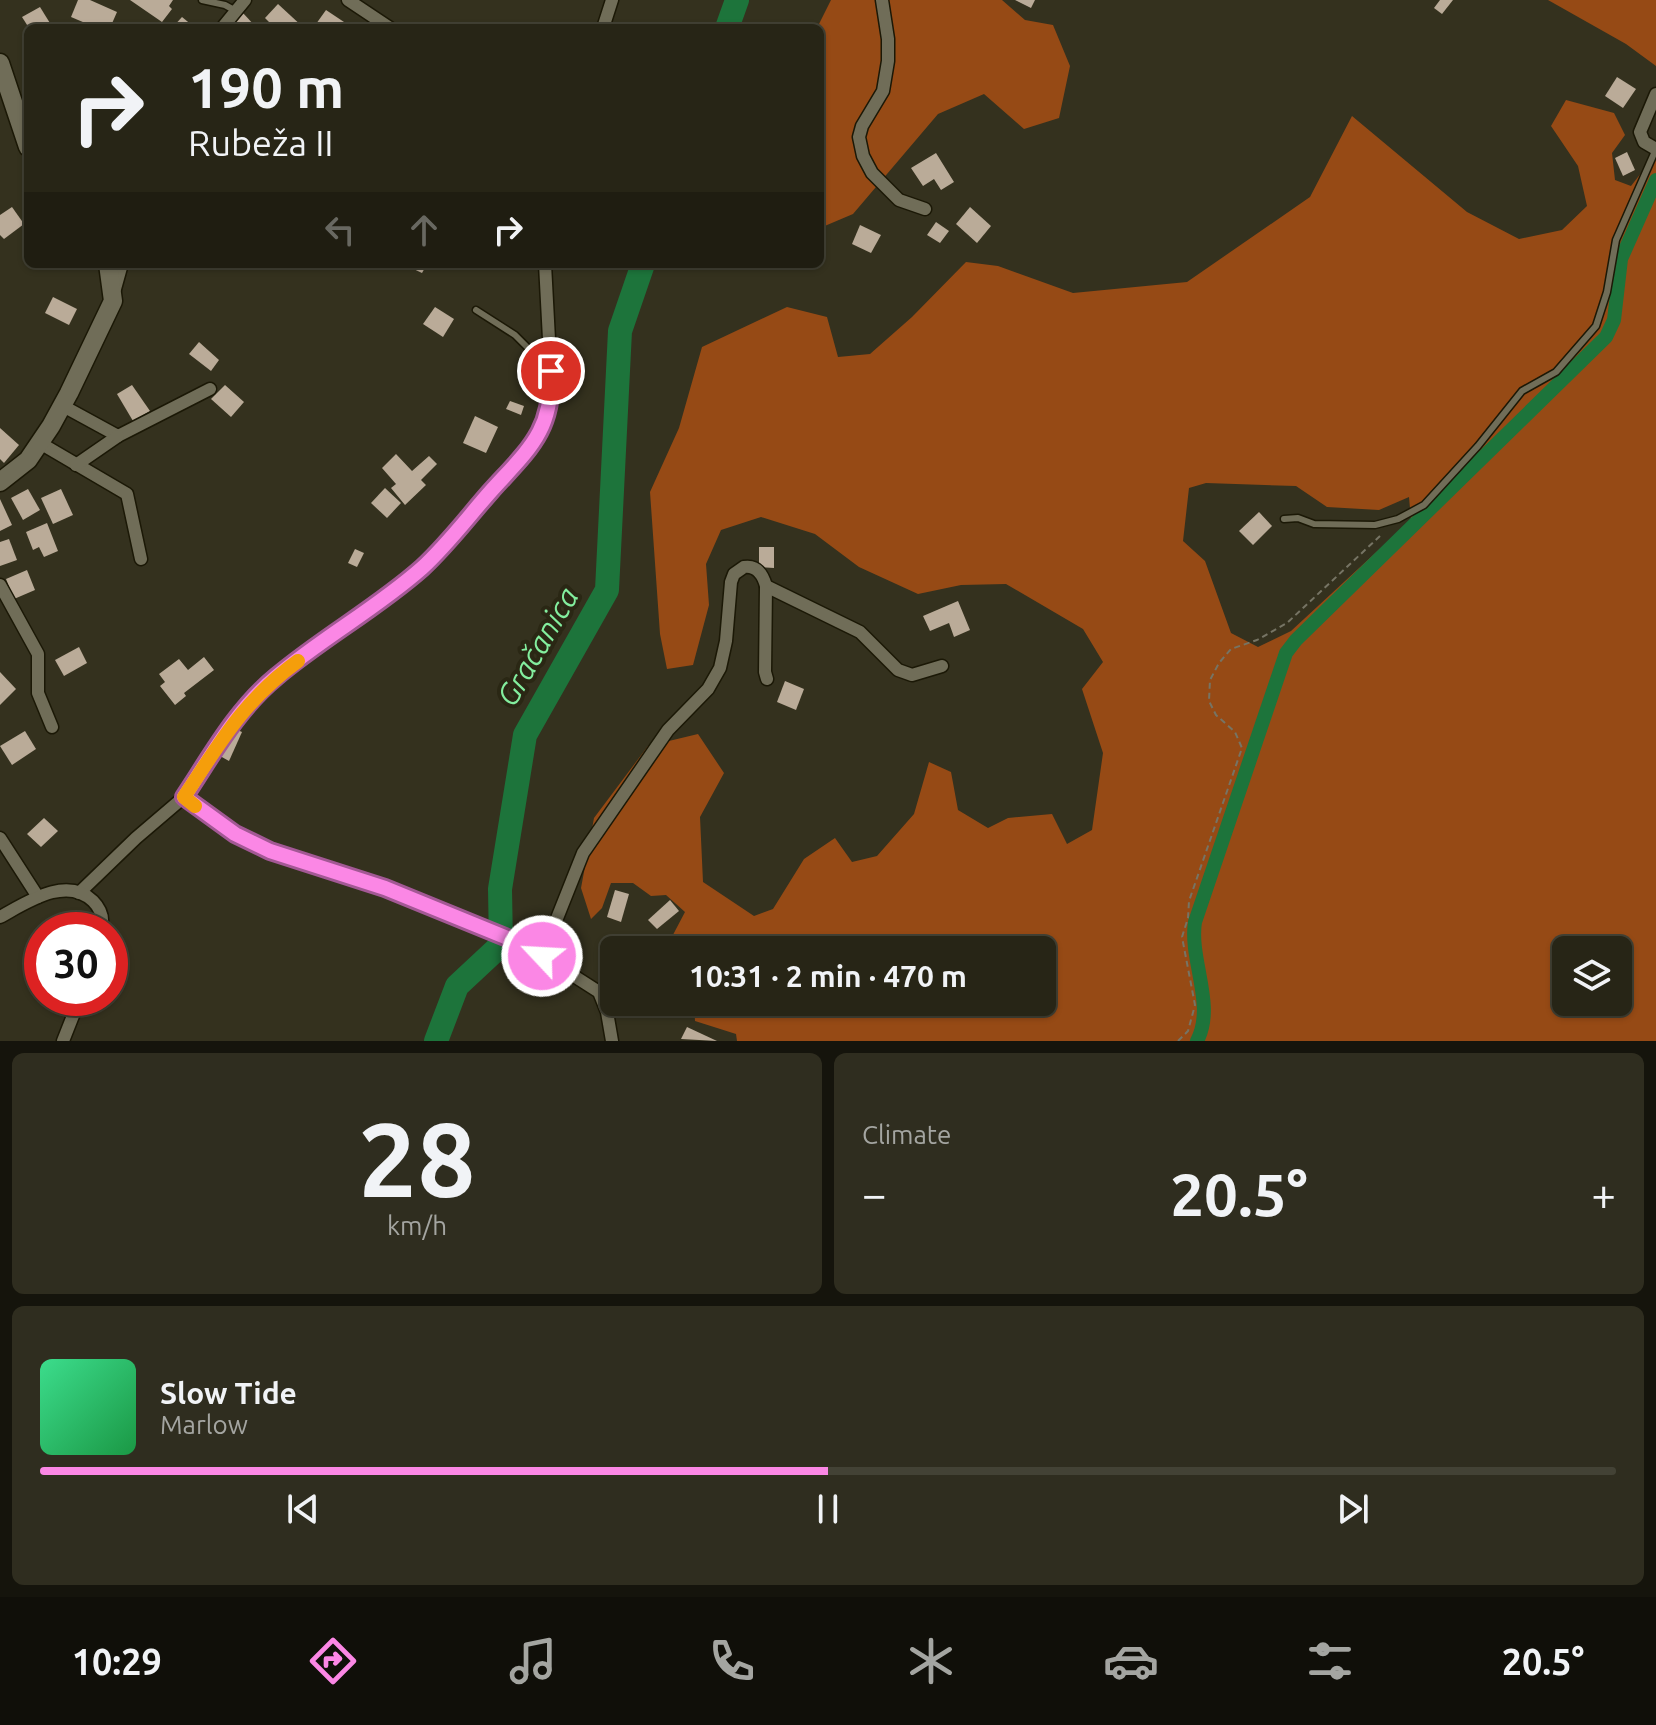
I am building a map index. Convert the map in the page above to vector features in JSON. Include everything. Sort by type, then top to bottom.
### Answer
[{"type":"street","points":[[225,24],[245,0]]},
{"type":"street","points":[[348,0],[384,24]]},
{"type":"street","points":[[604,24],[612,0]]},
{"type":"street","points":[[882,0],[888,39],[883,91],[862,126],[859,137],[863,156],[872,173],[899,200],[925,209]]},
{"type":"street","points":[[0,63],[24,135]]},
{"type":"street","points":[[1656,94],[1640,132],[1644,142],[1656,149]]},
{"type":"street","points":[[109,268],[114,292]]},
{"type":"street","points":[[0,482],[28,460],[63,406],[109,312],[121,268]]},
{"type":"street","points":[[79,893],[184,797],[244,708],[275,677],[420,570],[452,539],[534,443],[546,422],[552,396],[545,268]]},
{"type":"street","points":[[76,465],[118,436],[210,389]]},
{"type":"street","points":[[63,406],[118,436]]},
{"type":"street","points":[[40,443],[127,494],[141,559]]},
{"type":"street","points":[[542,956],[583,853],[668,730],[708,689],[720,668],[726,641],[731,582],[734,574],[749,566],[763,575],[766,586],[767,679]]},
{"type":"street","points":[[0,585],[38,654],[38,693],[52,727]]},
{"type":"street","points":[[766,586],[860,632],[898,670],[912,675],[942,666]]},
{"type":"street","points":[[184,797],[235,834],[270,851],[385,888],[527,946],[599,992],[607,1012],[612,1041]]},
{"type":"street","points":[[0,838],[38,897]]},
{"type":"street","points":[[0,917],[38,897],[62,889],[91,899],[100,912]]},
{"type":"street","points":[[63,1041],[73,1016]]},
{"type":"lane","points":[[202,0],[236,11]]},
{"type":"lane","points":[[1284,519],[1363,526],[1398,519],[1424,505],[1478,446],[1522,391],[1556,372],[1596,326],[1607,292],[1616,240],[1656,149]]},
{"type":"lane","points":[[476,310],[515,335],[551,371]]},
{"type":"path","points":[[1178,1041],[1188,1031],[1195,1005],[1182,937],[1189,901],[1242,748],[1235,732],[1216,715],[1209,701],[1210,680],[1231,649],[1257,640],[1287,623],[1398,519]]},
{"type":"shaded area","points":[[831,0],[1002,0],[1025,20],[1053,25],[1070,66],[1059,118],[1024,129],[984,94],[938,114],[853,214],[824,226],[824,24],[819,24]]},
{"type":"shaded area","points":[[1548,0],[1656,0],[1656,66],[1626,44]]},
{"type":"shaded area","points":[[1566,100],[1614,113],[1625,135],[1612,153],[1615,180],[1631,186],[1656,154],[1656,1041],[737,1041],[736,1034],[695,1021],[695,1016],[1056,1016],[1056,936],[672,936],[685,912],[666,895],[651,896],[633,883],[611,883],[602,908],[591,919],[581,888],[594,818],[648,746],[698,734],[724,773],[700,817],[703,882],[754,916],[773,909],[804,859],[835,838],[852,862],[877,856],[914,814],[929,762],[951,772],[958,810],[988,828],[1008,818],[1052,814],[1067,844],[1092,830],[1103,753],[1082,689],[1103,662],[1083,629],[1006,584],[961,585],[918,594],[859,567],[815,534],[761,517],[721,530],[706,564],[709,605],[693,665],[667,669],[660,634],[650,492],[679,428],[702,347],[787,307],[827,317],[838,357],[870,354],[966,262],[998,266],[1073,293],[1187,282],[1310,197],[1352,116],[1467,212],[1519,239],[1562,230],[1587,206],[1578,166],[1551,126]],"holes":[[[1206,483],[1296,486],[1327,507],[1379,510],[1409,497],[1411,520],[1291,631],[1258,647],[1231,633],[1205,561],[1183,541],[1189,488]]]},
{"type":"building","points":[[78,0],[90,0],[117,12],[112,24],[88,24],[71,17]]},
{"type":"building","points":[[130,0],[173,0],[169,6],[172,9],[162,22]]},
{"type":"building","points":[[1015,0],[1035,0],[1031,8]]},
{"type":"building","points":[[1440,0],[1453,0],[1442,14],[1434,8]]},
{"type":"building","points":[[278,4],[300,24],[271,24],[265,18]]},
{"type":"building","points":[[40,7],[51,24],[26,24],[22,17]]},
{"type":"building","points":[[326,10],[347,24],[316,24]]},
{"type":"building","points":[[242,12],[253,24],[230,24]]},
{"type":"building","points":[[182,17],[191,24],[176,24]]},
{"type":"building","points":[[1617,77],[1636,89],[1623,108],[1605,96]]},
{"type":"building","points":[[1627,152],[1635,170],[1623,176],[1615,158]]},
{"type":"building","points":[[936,153],[954,182],[941,190],[934,179],[923,186],[911,168]]},
{"type":"building","points":[[12,207],[24,224],[4,239],[0,235],[0,215]]},
{"type":"building","points":[[970,207],[991,226],[977,243],[956,224]]},
{"type":"building","points":[[936,222],[949,231],[940,243],[927,235]]},
{"type":"building","points":[[860,225],[881,235],[871,253],[852,244]]},
{"type":"building","points":[[53,297],[77,309],[69,325],[45,313]]},
{"type":"building","points":[[435,307],[454,319],[443,337],[423,324]]},
{"type":"building","points":[[199,342],[219,360],[211,371],[189,354]]},
{"type":"building","points":[[132,385],[150,411],[133,421],[117,394]]},
{"type":"building","points":[[225,385],[244,402],[231,417],[211,399]]},
{"type":"building","points":[[510,401],[524,406],[521,415],[506,409]]},
{"type":"building","points":[[475,416],[498,427],[486,453],[463,443]]},
{"type":"building","points":[[0,428],[19,445],[4,463],[0,459]]},
{"type":"building","points":[[396,454],[412,471],[429,456],[437,464],[421,480],[426,485],[405,505],[391,488],[396,484],[382,468]]},
{"type":"building","points":[[385,488],[401,503],[387,518],[371,503]]},
{"type":"building","points":[[28,489],[40,510],[23,520],[11,498]]},
{"type":"building","points":[[61,489],[73,515],[53,524],[41,498]]},
{"type":"building","points":[[0,499],[12,525],[0,531]]},
{"type":"building","points":[[1259,512],[1272,526],[1253,545],[1239,531]]},
{"type":"building","points":[[47,523],[58,551],[44,557],[39,547],[33,550],[26,532]]},
{"type":"building","points":[[9,539],[17,560],[0,566],[0,542]]},
{"type":"building","points":[[759,547],[774,547],[774,568],[759,567]]},
{"type":"building","points":[[355,549],[364,553],[357,567],[348,563]]},
{"type":"building","points":[[27,570],[35,590],[14,599],[6,579]]},
{"type":"building","points":[[958,601],[970,630],[954,637],[949,623],[930,631],[923,616]]},
{"type":"building","points":[[79,647],[87,663],[64,676],[55,660]]},
{"type":"building","points":[[204,657],[214,670],[184,693],[186,696],[175,705],[160,686],[165,682],[159,674],[179,659],[188,670]]},
{"type":"building","points":[[0,672],[16,689],[0,705]]},
{"type":"building","points":[[785,681],[804,689],[796,710],[777,702]]},
{"type":"building","points":[[233,728],[242,732],[229,761],[220,756]]},
{"type":"building","points":[[25,731],[36,749],[12,765],[0,746]]},
{"type":"building","points":[[44,818],[58,831],[41,847],[27,834]]},
{"type":"building","points":[[615,890],[629,894],[621,922],[607,917]]},
{"type":"building","points":[[670,900],[679,911],[657,929],[648,920]]},
{"type":"building","points":[[687,1027],[717,1041],[681,1039]]},
{"type":"waterway","name":"Gračanica","points":[[728,24],[737,0]]},
{"type":"waterway","points":[[1197,1041],[1204,1013],[1195,952],[1195,922],[1286,653],[1606,337],[1614,320],[1621,259],[1656,180]]},
{"type":"waterway","name":"Gračanica","points":[[436,1041],[457,986],[501,945],[500,889],[525,735],[607,590],[620,331],[642,268]]},
{"type":"slow traffic","points":[[195,806],[184,797],[222,738],[244,708],[275,677],[298,661]]},
{"type":"route","points":[[542,956],[527,946],[385,888],[270,851],[235,834],[184,797],[244,708],[275,677],[420,570],[452,539],[534,443],[546,422],[552,396],[551,371]]}]
